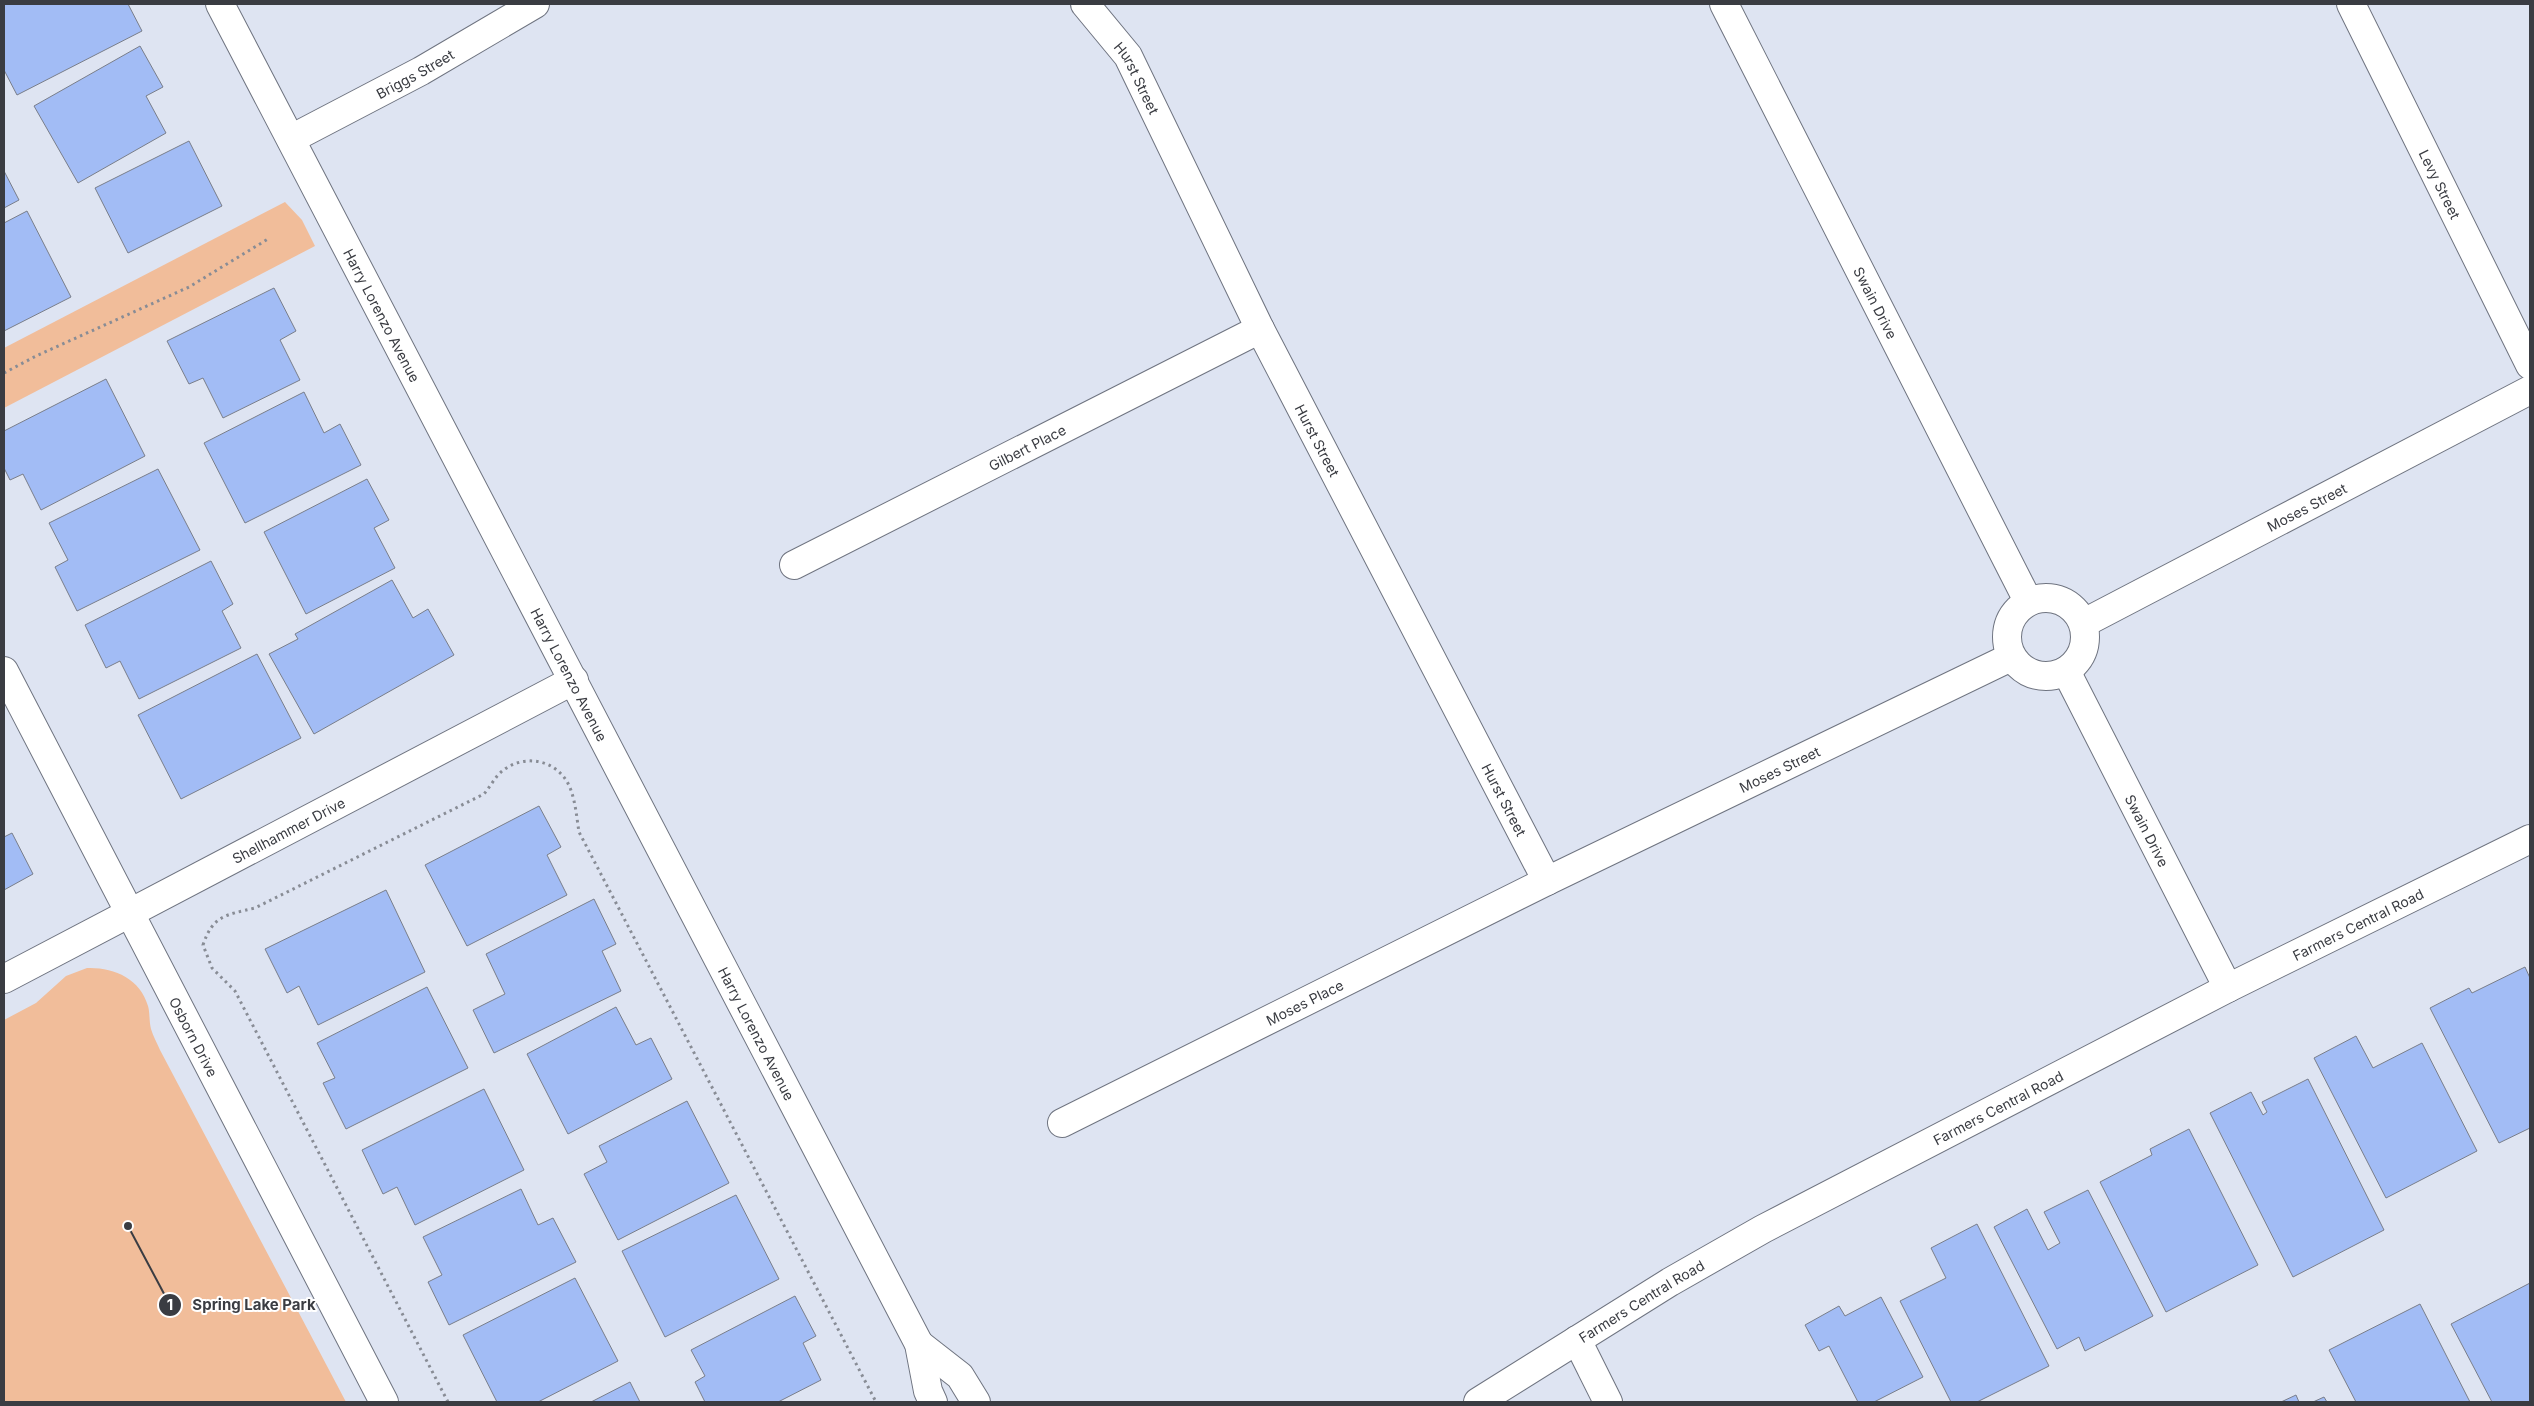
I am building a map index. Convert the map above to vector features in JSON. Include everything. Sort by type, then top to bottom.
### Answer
[{"type":"street","name":"Harry Lorenzo Avenue","points":[[220,4],[920,1344],[928,1391],[933,1402]]},
{"type":"street","name":"Briggs Street","points":[[291,139],[421,71],[535,4]]},
{"type":"street","name":"Hurst Street","points":[[1085,4],[1128,56],[1260,329],[1547,881]]},
{"type":"street","name":"Swain Drive","points":[[1724,4],[2028,601]]},
{"type":"street","name":"Levy Street","points":[[2351,4],[2530,365]]},
{"type":"street","name":"Gilbert Place","points":[[794,565],[1260,329]]},
{"type":"street","name":"Moses Street","points":[[2084,623],[2530,390]]},
{"type":"street","points":[[2054,598],[2066,603],[2077,612],[2084,623],[2083,650],[2077,662],[2066,671],[2049,676],[2030,673],[2011,657],[2007,644],[2010,619],[2028,601],[2054,598]]},
{"type":"street","name":"Moses Street","points":[[1547,881],[2011,657]]},
{"type":"street","name":"Osborn Drive","points":[[4,671],[384,1402]]},
{"type":"street","name":"Swain Drive","points":[[2066,671],[2228,988]]},
{"type":"street","name":"Shellhammer Drive","points":[[4,979],[574,680]]},
{"type":"street","name":"Farmers Central Road","points":[[1478,1402],[1670,1282],[1763,1229],[2228,988],[2530,839]]},
{"type":"street","name":"Moses Place","points":[[1062,1123],[1547,881]]},
{"type":"street","points":[[1577,1340],[1608,1402]]},
{"type":"street","name":"Harry Lorenzo Avenue","points":[[920,1344],[960,1376],[976,1402]]},
{"type":"path","points":[[4,374],[53,348],[189,287],[268,239]]},
{"type":"path","points":[[448,1402],[235,991],[212,968],[203,945],[209,927],[226,915],[255,908],[484,794],[499,773],[518,762],[531,759],[552,766],[564,776],[574,800],[579,832],[876,1402]]},
{"type":"shaded area","points":[[285,202],[302,220],[315,246],[4,408],[4,348]]},
{"type":"shaded area","points":[[87,968],[116,972],[132,981],[144,996],[149,1009],[151,1029],[160,1050],[346,1402],[4,1402],[4,1020],[36,1003],[66,976]]},
{"type":"building","points":[[4,4],[128,4],[142,31],[17,95],[4,70]]},
{"type":"building","points":[[140,46],[163,87],[146,96],[166,133],[78,183],[34,106]]},
{"type":"building","points":[[189,141],[222,206],[128,253],[95,188]]},
{"type":"building","points":[[4,171],[19,200],[4,208]]},
{"type":"building","points":[[27,211],[71,297],[4,331],[4,223]]},
{"type":"building","points":[[274,288],[296,331],[280,340],[300,380],[223,418],[203,378],[189,384],[167,341]]},
{"type":"building","points":[[106,379],[145,456],[41,510],[23,474],[10,480],[4,468],[4,431]]},
{"type":"building","points":[[304,392],[324,433],[340,424],[361,465],[245,523],[204,443]]},
{"type":"building","points":[[158,469],[200,550],[77,611],[55,567],[68,560],[49,523]]},
{"type":"building","points":[[367,479],[389,520],[374,528],[395,568],[306,614],[264,532]]},
{"type":"building","points":[[211,561],[233,604],[222,611],[241,648],[139,699],[120,661],[106,668],[85,625]]},
{"type":"building","points":[[392,580],[413,618],[428,609],[454,655],[314,734],[269,654],[298,639],[295,634]]},
{"type":"building","points":[[257,654],[301,738],[181,799],[138,715]]},
{"type":"building","points":[[539,806],[561,847],[547,855],[567,895],[467,946],[425,865]]},
{"type":"building","points":[[12,833],[33,874],[4,890],[4,837]]},
{"type":"building","points":[[386,890],[425,972],[318,1025],[299,986],[287,993],[265,949]]},
{"type":"building","points":[[594,899],[616,944],[602,951],[621,991],[494,1053],[473,1010],[505,994],[486,954]]},
{"type":"building","points":[[2525,967],[2530,978],[2530,1128],[2499,1143],[2430,1008],[2469,988],[2472,993]]},
{"type":"building","points":[[427,987],[468,1068],[346,1129],[323,1083],[335,1078],[317,1043]]},
{"type":"building","points":[[616,1007],[636,1045],[651,1038],[672,1079],[568,1134],[527,1054]]},
{"type":"building","points":[[2356,1036],[2373,1068],[2422,1043],[2477,1151],[2386,1198],[2314,1058]]},
{"type":"building","points":[[2308,1079],[2384,1230],[2293,1277],[2210,1113],[2251,1092],[2263,1115],[2267,1112],[2262,1102]]},
{"type":"building","points":[[484,1089],[524,1170],[415,1225],[397,1187],[383,1194],[362,1150]]},
{"type":"building","points":[[687,1101],[729,1183],[618,1240],[584,1174],[607,1162],[599,1146]]},
{"type":"building","points":[[2189,1129],[2258,1265],[2166,1312],[2100,1182],[2152,1155],[2150,1149]]},
{"type":"building","points":[[521,1189],[538,1225],[553,1218],[576,1262],[449,1325],[428,1282],[442,1275],[423,1237]]},
{"type":"building","points":[[2088,1190],[2153,1316],[2085,1351],[2079,1337],[2057,1349],[1994,1227],[2027,1209],[2048,1250],[2060,1243],[2044,1212]]},
{"type":"building","points":[[736,1195],[779,1279],[665,1337],[622,1251]]},
{"type":"building","points":[[1977,1224],[2049,1366],[1977,1402],[1951,1402],[1900,1301],[1946,1278],[1931,1248]]},
{"type":"building","points":[[575,1278],[618,1361],[538,1402],[497,1402],[463,1335]]},
{"type":"building","points":[[2530,1283],[2530,1402],[2492,1402],[2451,1324]]},
{"type":"building","points":[[795,1296],[816,1336],[803,1343],[821,1380],[778,1402],[705,1402],[695,1382],[705,1376],[691,1350]]},
{"type":"building","points":[[1881,1297],[1923,1377],[1874,1402],[1858,1402],[1829,1346],[1819,1351],[1805,1325],[1839,1306],[1845,1316]]},
{"type":"building","points":[[2420,1304],[2470,1402],[2356,1402],[2329,1350]]},
{"type":"building","points":[[630,1382],[640,1402],[591,1402]]},
{"type":"building","points":[[2296,1395],[2299,1402],[2281,1402]]},
{"type":"building","points":[[2324,1397],[2327,1402],[2313,1402]]},
{"type":"place","name":"Spring Lake Park","points":[[128,1226]]}]
